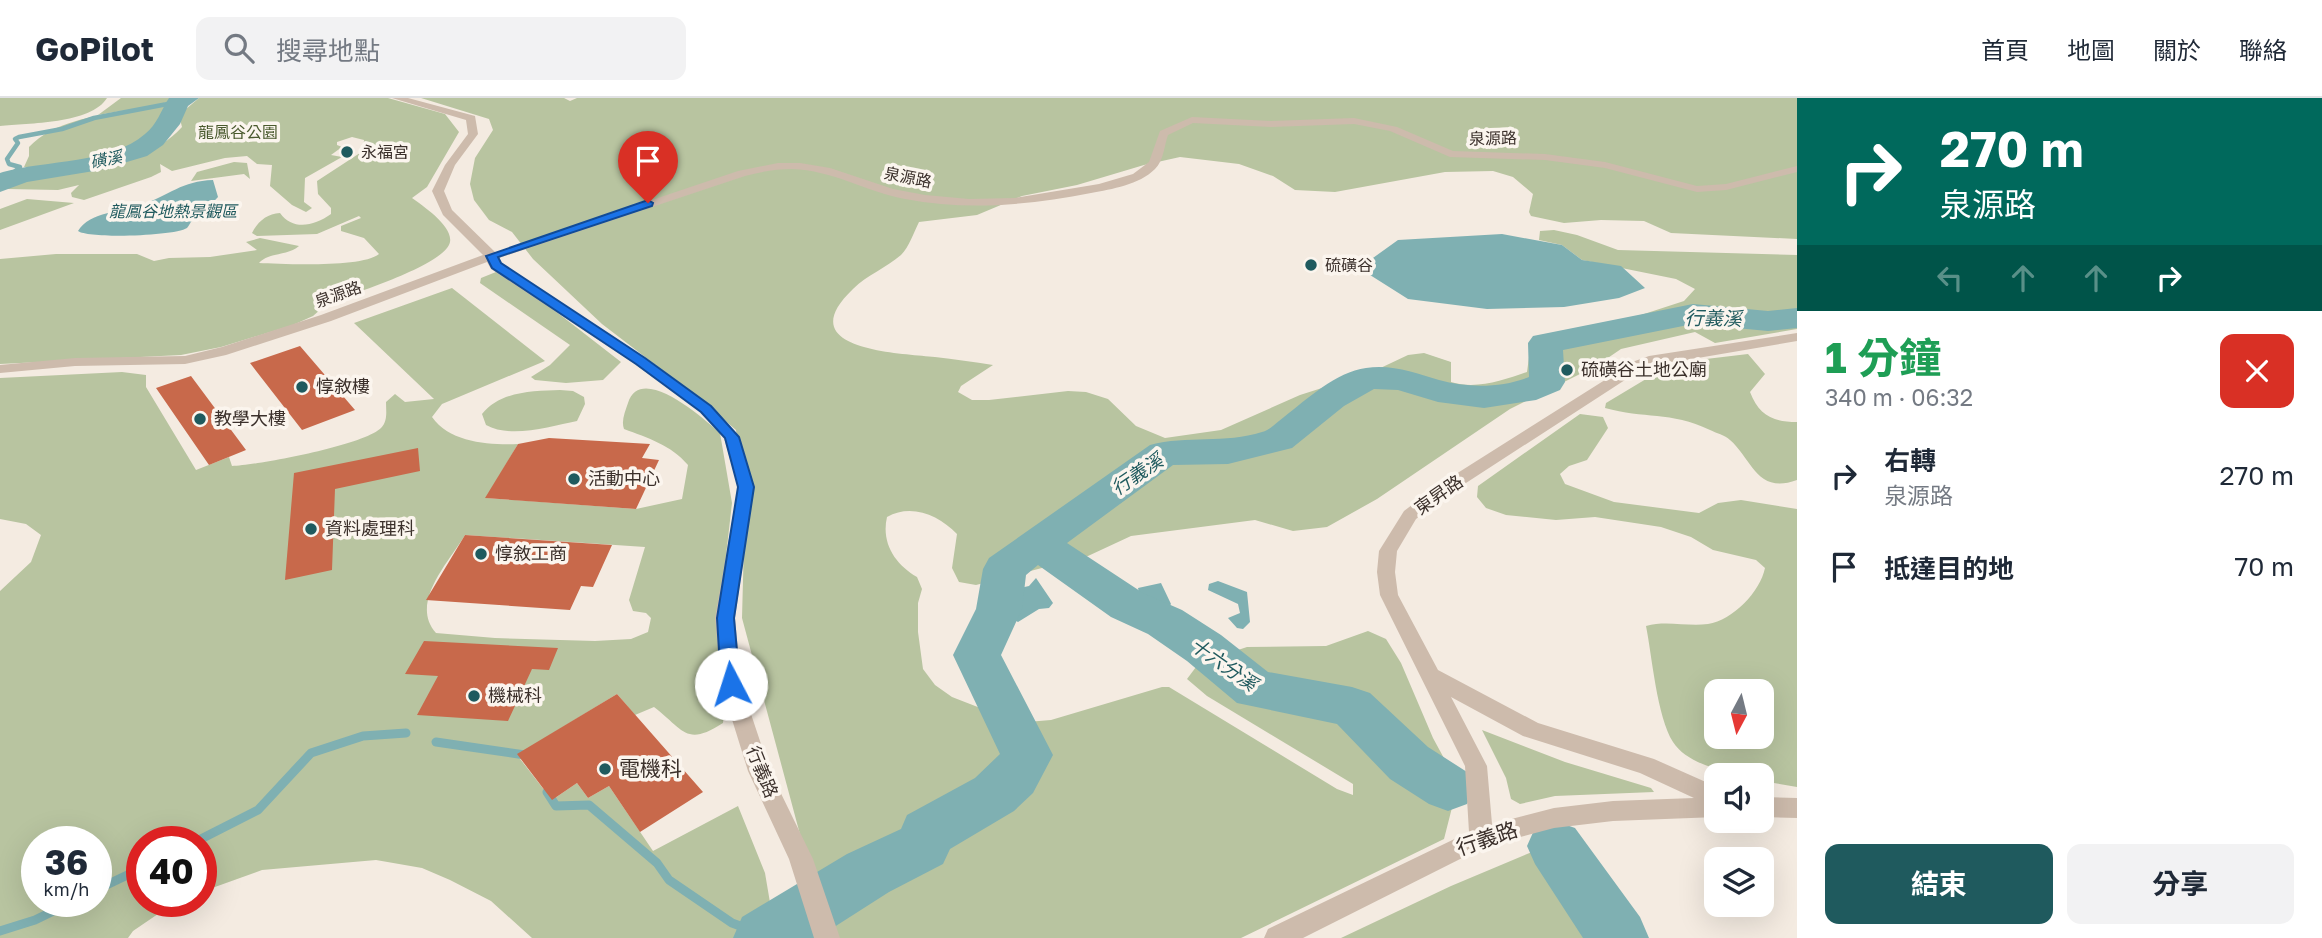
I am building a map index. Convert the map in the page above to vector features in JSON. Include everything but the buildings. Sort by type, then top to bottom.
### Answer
[{"type":"street","name":"行義路","points":[[397,98],[450,110],[471,118],[474,125],[473,134],[450,165],[438,191],[446,210],[492,256],[496,265],[640,361],[706,409],[732,437],[746,487],[725,618],[731,684],[759,771],[801,859],[826,936]]},
{"type":"street","name":"泉源路","points":[[0,369],[75,362],[184,360],[226,351],[326,318],[492,256],[743,173],[776,167],[812,168],[874,188],[934,200],[968,203],[1002,203],[1076,192],[1114,184],[1151,168],[1157,160],[1164,133],[1192,120],[1271,124],[1339,121],[1367,123],[1393,129],[1450,154],[1545,157],[1583,162],[1697,189],[1726,187],[1797,169]]},
{"type":"street","name":"東昇路","points":[[1481,837],[1476,766],[1389,595],[1386,572],[1388,551],[1395,536],[1410,515],[1443,490],[1648,360],[1797,337]]},
{"type":"street","points":[[1431,676],[1531,730],[1646,766],[1704,792]]},
{"type":"street","points":[[1774,807],[1797,808]]},
{"type":"street","name":"行義路","points":[[1277,938],[1481,837],[1554,818],[1613,811],[1704,808]]},
{"type":"green space","points":[[0,98],[107,98],[99,107],[87,113],[58,121],[0,126]]},
{"type":"green space","points":[[121,98],[178,98],[161,104],[170,106],[160,124],[146,139],[128,149],[86,162],[24,167],[29,156],[29,147],[39,138],[74,121],[126,110],[98,115]]},
{"type":"green space","name":"龍鳳谷公園","points":[[199,98],[388,98],[445,114],[459,132],[427,187],[412,198],[442,223],[450,236],[450,242],[444,251],[431,261],[371,288],[320,306],[321,309],[313,316],[293,325],[221,347],[181,355],[0,364],[0,259],[56,254],[137,254],[154,261],[210,257],[257,250],[246,242],[260,238],[299,246],[259,263],[340,263],[379,254],[364,238],[341,231],[341,226],[361,218],[359,216],[317,234],[257,236],[252,233],[263,219],[275,214],[280,213],[291,222],[304,225],[331,214],[331,208],[318,194],[317,181],[363,151],[364,140],[352,137],[337,142],[337,145],[342,147],[331,155],[342,157],[305,178],[304,202],[312,208],[306,212],[292,205],[270,186],[272,165],[257,164],[247,156],[225,158],[172,171],[160,164],[161,172],[151,177],[84,200],[72,197],[71,193],[79,185],[58,190],[7,189],[7,186],[29,176],[141,155],[162,144],[182,127],[179,115]]},
{"type":"green space","points":[[421,98],[564,98],[570,101],[577,98],[1797,98],[1797,239],[1671,233],[1644,221],[1564,223],[1531,216],[1529,212],[1533,194],[1513,177],[1493,171],[1445,172],[1335,192],[1295,190],[1273,176],[1239,164],[1180,157],[1077,185],[1022,196],[977,215],[919,222],[901,255],[853,289],[837,309],[833,325],[841,336],[875,350],[993,365],[961,386],[958,392],[972,400],[1068,391],[1086,392],[1108,399],[1136,426],[1165,438],[1221,430],[1300,395],[1372,372],[1408,355],[1424,353],[1451,362],[1451,382],[1470,385],[1499,381],[1527,372],[1530,350],[1546,336],[1604,327],[1684,301],[1695,289],[1676,279],[1582,260],[1562,245],[1539,240],[1540,231],[1554,230],[1577,235],[1618,250],[1797,255],[1797,329],[1715,343],[1695,332],[1621,349],[1596,366],[1510,409],[1377,499],[1327,527],[1293,531],[1255,520],[1131,536],[1088,556],[976,585],[959,582],[952,568],[957,534],[950,527],[942,521],[915,511],[887,517],[888,544],[902,566],[917,577],[922,589],[918,603],[918,632],[923,669],[935,685],[952,697],[1027,722],[1051,720],[1169,687],[1337,789],[1353,795],[1353,784],[1207,696],[1187,679],[1199,663],[1247,647],[1326,646],[1368,631],[1386,639],[1401,663],[1433,738],[1458,784],[1444,839],[1241,938],[823,938],[809,868],[742,618],[745,505],[736,430],[602,324],[533,259],[512,232],[489,220],[474,200],[470,184],[475,158],[493,130],[489,119]]},
{"type":"green space","points":[[234,162],[247,163],[250,179],[244,174],[191,181],[197,172]]},
{"type":"green space","points":[[27,199],[74,203],[0,230],[0,209]]},
{"type":"green space","points":[[496,272],[505,272],[621,362],[603,380],[566,383],[535,380],[531,377],[550,365],[570,345],[480,283],[481,278]]},
{"type":"green space","points":[[452,288],[545,361],[442,404],[432,417],[449,432],[471,441],[518,444],[486,498],[636,509],[682,499],[688,465],[667,447],[624,429],[623,420],[628,403],[635,392],[646,389],[659,391],[688,407],[720,433],[732,503],[719,617],[725,699],[723,723],[693,735],[679,728],[654,707],[635,715],[617,694],[517,755],[552,800],[577,783],[588,798],[609,786],[653,851],[738,806],[765,873],[776,938],[532,938],[491,901],[450,880],[422,868],[376,860],[262,870],[217,886],[217,826],[126,826],[126,917],[154,917],[133,931],[128,938],[0,938],[0,591],[31,562],[41,535],[26,524],[0,519],[0,378],[122,372],[146,375],[146,387],[196,470],[229,457],[232,466],[334,447],[381,428],[385,422],[386,402],[395,394],[405,402],[434,399],[354,323]],"holes":[[[465,535],[645,547],[629,600],[633,611],[646,613],[651,618],[648,632],[631,639],[595,641],[495,638],[436,633],[429,621],[427,609],[434,583]]]},
{"type":"green space","points":[[1748,354],[1765,374],[1750,392],[1762,412],[1780,421],[1797,422],[1797,480],[1773,483],[1764,479],[1728,438],[1696,424],[1605,408],[1606,403],[1651,376],[1706,359]]},
{"type":"green space","points":[[573,391],[584,397],[585,404],[577,421],[519,431],[496,429],[486,425],[482,414],[498,401],[518,394]]},
{"type":"green space","points":[[1580,414],[1603,417],[1608,428],[1587,460],[1569,466],[1560,474],[1565,484],[1614,502],[1699,513],[1718,503],[1741,500],[1797,509],[1797,787],[1774,783],[1774,763],[1704,764],[1680,751],[1667,731],[1663,718],[1646,626],[1708,624],[1727,617],[1744,604],[1758,586],[1765,568],[1756,560],[1713,550],[1691,537],[1661,527],[1595,517],[1556,520],[1506,515],[1486,508],[1477,497],[1478,486]]},
{"type":"green space","points":[[1482,730],[1565,762],[1651,788],[1654,792],[1555,796],[1520,804],[1511,799],[1506,778]]},
{"type":"green space","points":[[1532,852],[1545,855],[1585,914],[1595,938],[1341,938],[1451,886]]},
{"type":"water","name":"龍鳳谷地熱景觀區","points":[[213,180],[218,197],[193,219],[187,228],[132,236],[98,235],[78,231],[98,216],[142,205],[193,183]]},
{"type":"water","points":[[1502,234],[1562,245],[1582,260],[1621,266],[1645,288],[1619,298],[1564,307],[1487,309],[1408,299],[1359,268],[1398,240]]},
{"type":"water","points":[[1036,578],[1053,603],[1049,608],[1039,609],[1018,622],[1005,615],[1020,588],[1029,586]]},
{"type":"water","points":[[1218,581],[1247,592],[1250,622],[1243,629],[1237,628],[1228,618],[1240,613],[1238,604],[1208,590],[1209,584]]},
{"type":"water","points":[[1161,583],[1171,604],[1168,608],[1156,602],[1141,601],[1138,588]]},
{"type":"waterway","name":"磺溪","points":[[0,184],[22,175],[120,158],[138,150],[154,140],[168,124],[178,102],[188,98]]},
{"type":"waterway","points":[[4,181],[20,167],[9,164],[7,159],[18,143],[15,139],[19,137],[62,129],[94,118],[178,102]]},
{"type":"waterway","name":"行義溪","points":[[1037,543],[1164,453],[1228,452],[1278,440],[1331,398],[1367,378],[1401,379],[1438,391],[1484,397],[1523,392],[1547,382],[1545,343],[1693,314],[1768,321],[1797,318]]},
{"type":"waterway","name":"行義溪","points":[[764,938],[868,873],[923,846],[927,833],[984,802],[1014,777],[1027,755],[977,655],[999,609],[1005,569],[1037,543]]},
{"type":"waterway","name":"十六分溪","points":[[1037,543],[1127,605],[1165,622],[1204,648],[1255,689],[1352,707],[1409,763],[1448,788]]},
{"type":"waterway","points":[[217,831],[258,810],[311,753],[363,736],[406,733]]},
{"type":"waterway","points":[[436,742],[525,755]]},
{"type":"waterway","points":[[547,792],[556,806],[589,805],[657,863],[669,880],[732,923],[765,935]]},
{"type":"waterway","name":"十六分溪","points":[[1555,846],[1618,938]]},
{"type":"waterway","points":[[112,882],[126,876]]},
{"type":"waterway","points":[[0,931],[41,917]]},
{"type":"place","name":"永福宮","points":[[347,152]]},
{"type":"place","name":"硫磺谷","points":[[1311,265]]},
{"type":"place","name":"硫磺谷土地公廟","points":[[1567,370]]},
{"type":"place","name":"惇敘樓","points":[[302,387]]},
{"type":"place","name":"教學大樓","points":[[200,419]]},
{"type":"place","name":"活動中心","points":[[574,479]]},
{"type":"place","name":"資料處理科","points":[[311,529]]},
{"type":"place","name":"惇敘工商","points":[[481,554]]},
{"type":"place","name":"機械科","points":[[474,696]]},
{"type":"place","name":"電機科","points":[[605,769]]},
{"type":"route","points":[[648,203],[492,256],[496,265],[640,361],[706,409],[732,437],[746,487],[725,618],[731,684]]}]
